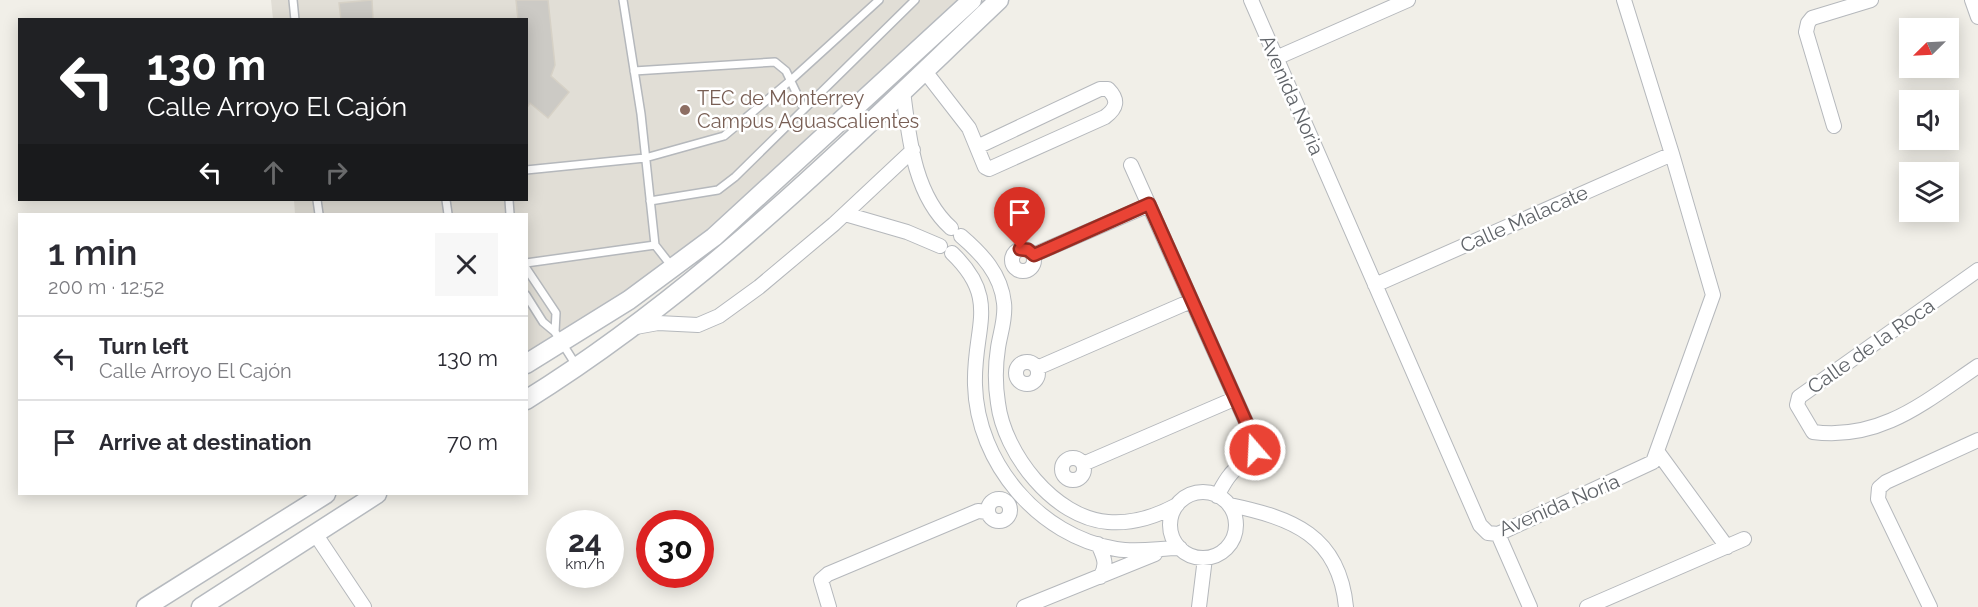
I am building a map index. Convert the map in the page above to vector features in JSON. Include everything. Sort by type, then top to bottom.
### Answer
[{"type":"main road","points":[[528,362],[558,337],[629,300],[674,269],[756,201],[972,0]]},
{"type":"main road","points":[[528,399],[636,327],[748,235],[999,0]]},
{"type":"main road","points":[[146,607],[324,495]]},
{"type":"main road","points":[[201,607],[375,495]]},
{"type":"street","name":"Avenida Noria","points":[[1251,0],[1480,525],[1488,533],[1498,534],[1647,467],[1653,462],[1713,296],[1672,153],[1623,0]]},
{"type":"street","points":[[1276,58],[1408,0]]},
{"type":"street","points":[[1834,126],[1806,32],[1808,23],[1812,18],[1871,0]]},
{"type":"street","points":[[1972,0],[1978,17]]},
{"type":"street","points":[[924,70],[969,128],[977,147],[986,167],[994,169],[1105,117],[1113,111],[1116,103],[1115,96],[1108,89],[1100,89],[977,147]]},
{"type":"street","points":[[903,91],[920,181],[935,212],[989,264],[1004,304],[995,374],[997,395],[1006,436],[1020,463],[1039,486],[1072,510],[1105,522],[1130,522],[1155,517],[1190,495],[1201,492],[1217,495],[1230,505],[1274,514],[1295,524],[1322,546],[1344,589],[1346,607]]},
{"type":"street","points":[[636,327],[658,323],[698,326],[719,316],[759,287],[845,214],[913,150]]},
{"type":"street","name":"Calle Malacate","points":[[1375,285],[1672,153]]},
{"type":"street","points":[[1131,165],[1255,442],[1255,450],[1230,473],[1217,495]]},
{"type":"street","points":[[1034,255],[1149,204]]},
{"type":"street","points":[[918,237],[933,228],[935,212]]},
{"type":"street","points":[[845,214],[918,237],[946,250],[974,278],[981,295],[983,313],[976,342],[975,387],[982,425],[995,459],[1012,487],[1036,511],[1098,544],[1117,550],[1160,552]]},
{"type":"street","name":"Calle de la Roca","points":[[1978,270],[1799,397],[1797,405],[1814,432],[1829,434],[1862,429],[1902,418],[1978,366]]},
{"type":"street","points":[[1037,368],[1191,302]]},
{"type":"street","points":[[1083,464],[1234,399]]},
{"type":"street","points":[[1930,607],[1878,499],[1879,488],[1886,482],[1978,440]]},
{"type":"street","points":[[1657,451],[1727,547]]},
{"type":"street","points":[[1177,505],[1170,527],[1180,548],[1194,557],[1205,558],[1221,554],[1235,536],[1236,525],[1230,505]]},
{"type":"street","points":[[829,607],[821,580],[828,574],[978,511],[988,512]]},
{"type":"street","points":[[316,534],[364,607]]},
{"type":"street","points":[[1498,534],[1530,607]]},
{"type":"street","points":[[1587,607],[1744,539]]},
{"type":"street","points":[[1098,544],[1105,560],[1105,569],[1100,577]]},
{"type":"street","points":[[1024,607],[1160,552],[1180,548]]},
{"type":"street","points":[[1199,607],[1205,558]]},
{"type":"lane","points":[[293,0],[295,18]]},
{"type":"lane","points":[[623,0],[655,245],[674,269]]},
{"type":"lane","points":[[528,170],[645,158],[724,136],[791,80],[879,0]]},
{"type":"lane","points":[[650,201],[718,190],[735,177],[915,0]]},
{"type":"lane","points":[[634,71],[775,62],[786,71],[804,109]]},
{"type":"lane","points":[[528,263],[655,245]]},
{"type":"lane","points":[[528,271],[556,313],[558,337]]},
{"type":"lane","points":[[528,298],[543,322],[558,337],[578,367]]},
{"type":"shaded area","name":"TEC de Monterrey Campus Aguascalientes","points":[[271,0],[965,0],[663,272],[528,353],[528,213],[295,213],[294,201],[528,201],[528,18],[273,18]]},
{"type":"building","points":[[372,0],[373,18],[341,18],[339,3]]},
{"type":"building","points":[[516,0],[548,0],[555,65],[551,76],[569,92],[548,118],[530,103],[528,106],[528,18],[518,18]]},
{"type":"place","name":"TEC de Monterrey Campus Aguascalientes","points":[[685,110]]},
{"type":"route","points":[[1020,249],[1028,250],[1034,255],[1149,204],[1255,442],[1255,450]]}]
